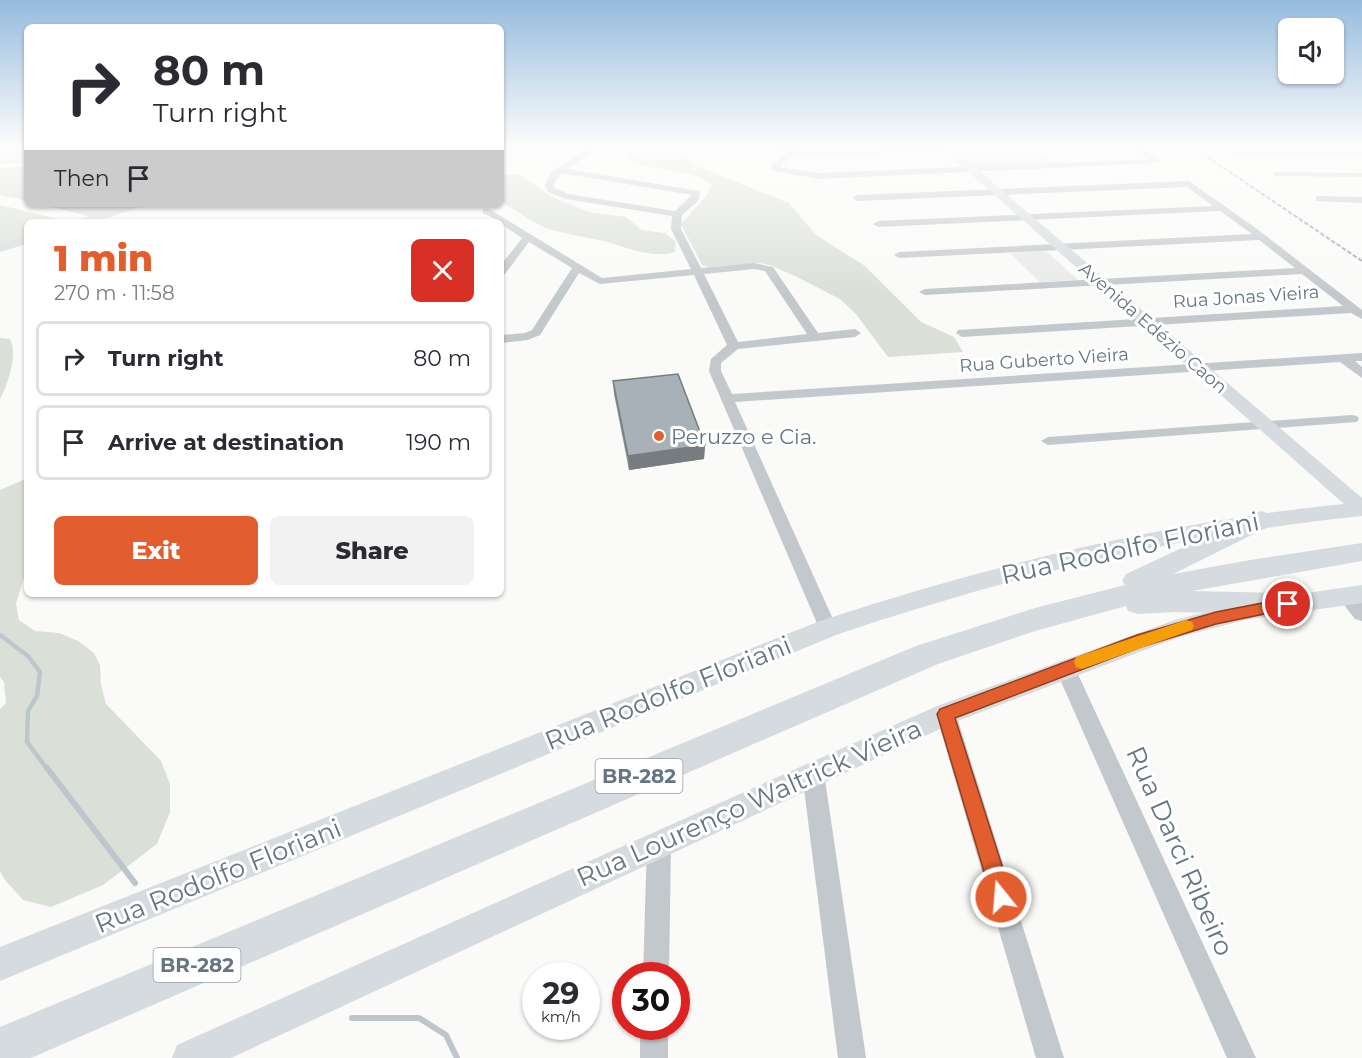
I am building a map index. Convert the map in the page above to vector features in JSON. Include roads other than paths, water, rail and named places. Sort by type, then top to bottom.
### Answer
[{"type":"highway","points":[[1092,602],[1261,520]]},
{"type":"highway","name":"BR-282","points":[[0,1049],[884,672],[1034,618],[1092,602],[1235,571],[1362,552]]},
{"type":"highway","points":[[1034,618],[1117,604],[1175,601],[1288,604]]},
{"type":"main road","name":"Avenida Edézio Caon","points":[[997,195],[1357,510]]},
{"type":"main road","points":[[94,219],[132,207]]},
{"type":"main road","points":[[0,248],[24,241]]},
{"type":"main road","name":"Rua Rodolfo Floriani","points":[[0,964],[828,628],[902,603],[1023,567],[1088,552],[1261,520],[1357,510]]},
{"type":"main road","name":"Rua Lourenço Waltrick Vieira","points":[[190,1058],[946,714],[1174,629],[1226,615],[1288,604],[1357,601]]},
{"type":"street","points":[[567,195],[677,214]]},
{"type":"street","points":[[697,195],[677,214],[676,229],[734,346]]},
{"type":"street","points":[[857,198],[917,195]]},
{"type":"street","points":[[1206,195],[1357,312]]},
{"type":"street","points":[[1318,199],[1362,200]]},
{"type":"street","points":[[878,224],[1221,208]]},
{"type":"street","points":[[486,211],[499,219]]},
{"type":"street","points":[[504,222],[600,281]]},
{"type":"street","points":[[504,268],[528,237]]},
{"type":"street","points":[[899,255],[1260,237]]},
{"type":"street","points":[[567,284],[754,266],[769,269],[815,337]]},
{"type":"street","points":[[504,339],[532,335],[536,332],[578,267]]},
{"type":"street","points":[[925,292],[1303,271]]},
{"type":"street","name":"Rua Jonas Vieira","points":[[962,333],[1357,312]]},
{"type":"street","points":[[828,628],[714,366],[717,360],[734,346],[855,333]]},
{"type":"street","name":"Rua Guberto Vieira","points":[[728,398],[1362,357]]},
{"type":"street","points":[[1343,358],[1362,374]]},
{"type":"street","points":[[1048,441],[1352,419]]},
{"type":"street","name":"Rua Darci Ribeiro","points":[[1065,668],[1242,1058]]},
{"type":"street","points":[[946,714],[1050,1058]]},
{"type":"street","points":[[813,773],[852,1058]]},
{"type":"street","points":[[656,962],[659,844]]},
{"type":"street","points":[[654,1040],[654,1058]]},
{"type":"waterway","points":[[0,635],[28,656],[40,672],[37,696],[28,711],[27,742],[48,770]]},
{"type":"waterway","points":[[47,768],[135,883]]},
{"type":"waterway","points":[[352,1018],[419,1018],[446,1035],[457,1058]]},
{"type":"railway","points":[[1264,195],[1362,261]]},
{"type":"place","name":"Peruzzo e Cia.","points":[[659,436]]}]
